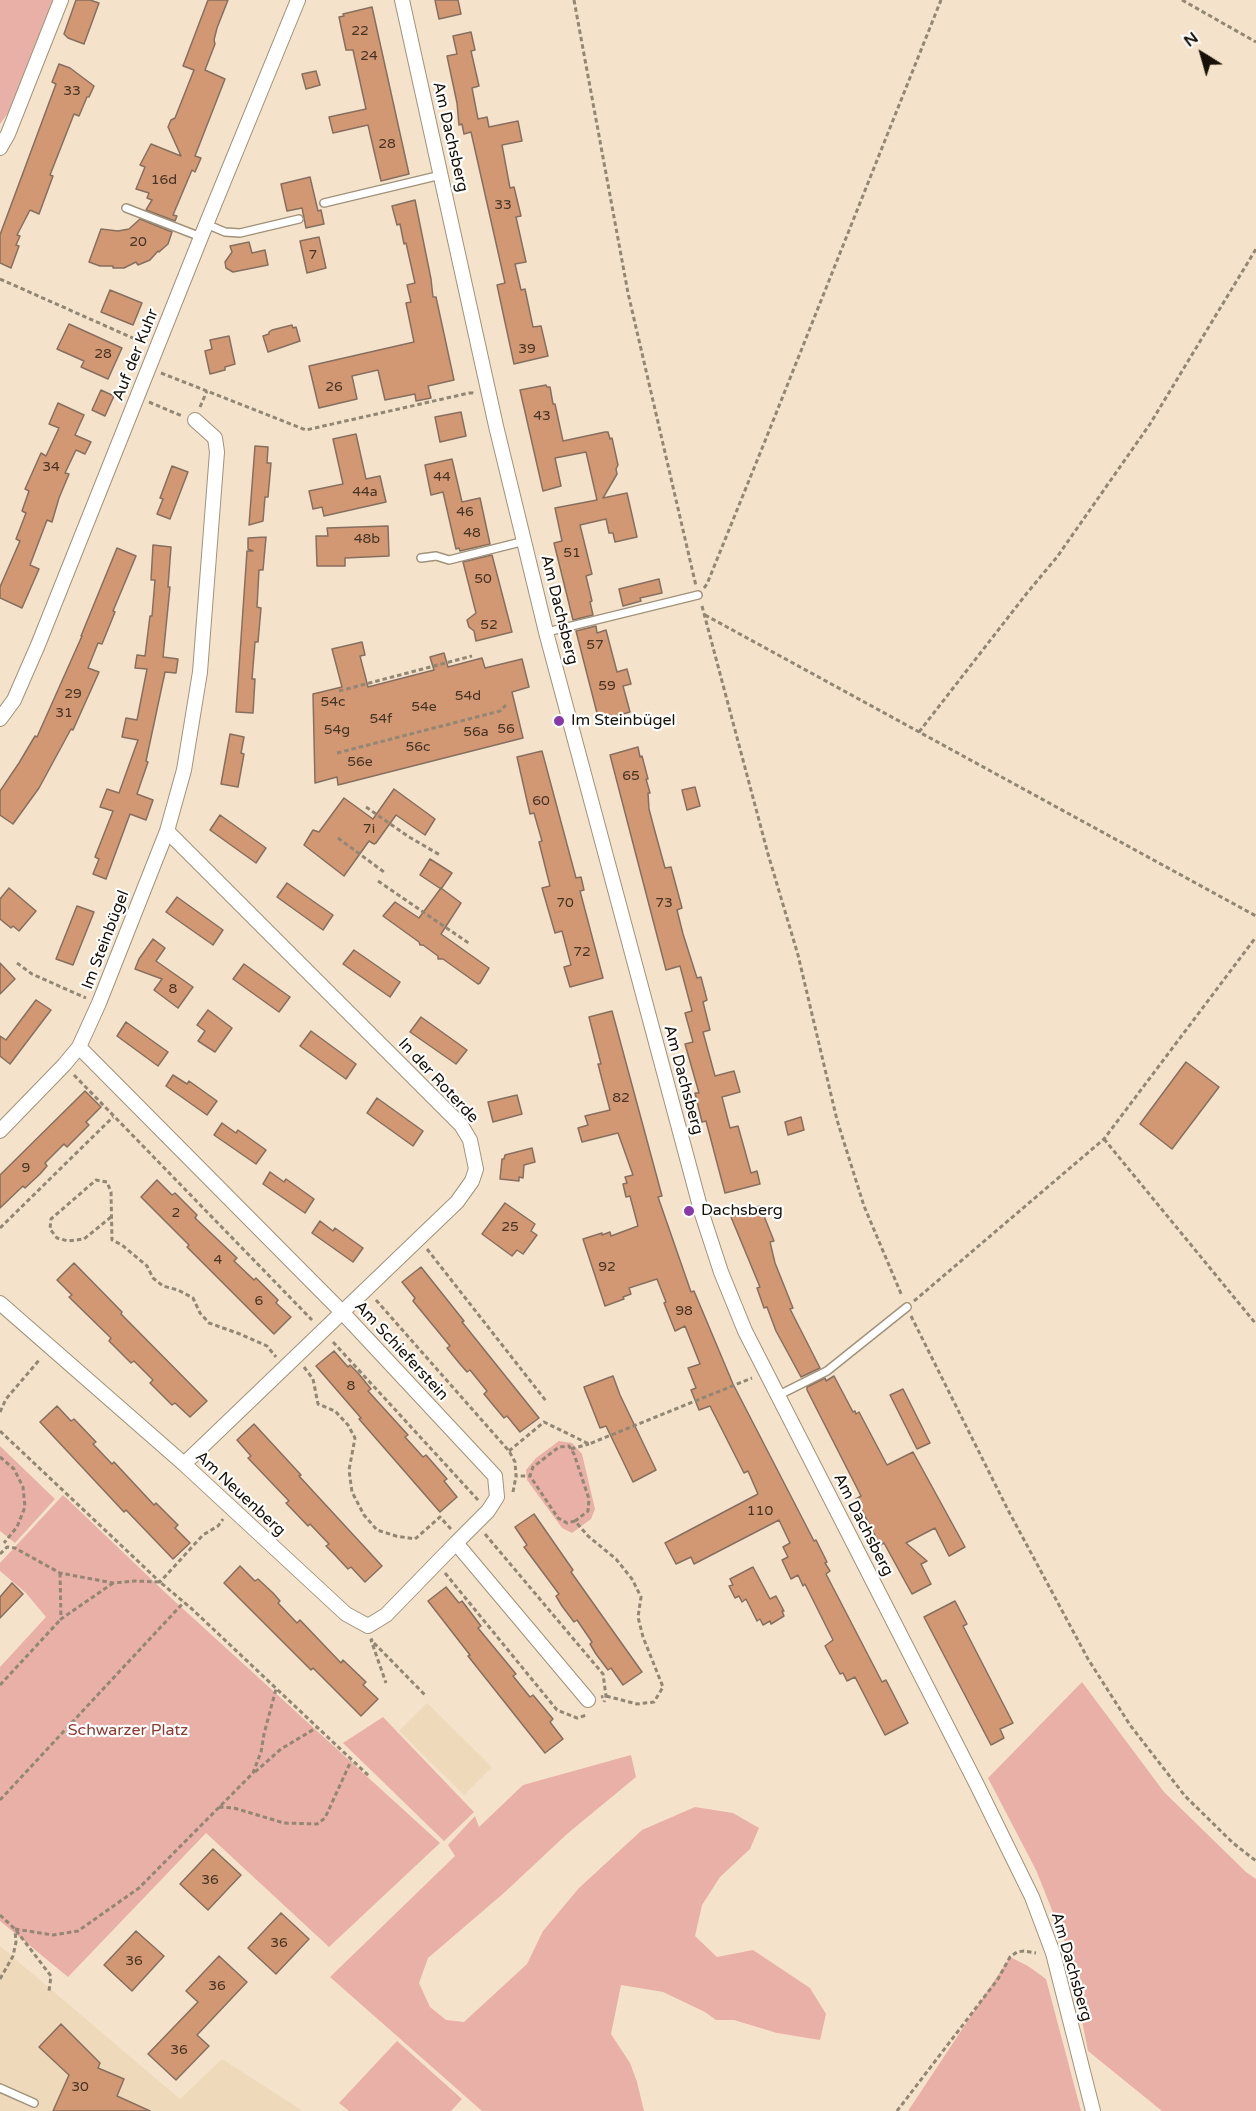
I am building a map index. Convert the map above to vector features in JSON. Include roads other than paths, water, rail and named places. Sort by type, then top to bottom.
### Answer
[{"type":"street","points":[[0,148],[8,134],[61,0]]},
{"type":"street","name":"Auf der Kuhr","points":[[0,719],[14,700],[38,645],[298,0]]},
{"type":"street","name":"Am Dachsberg","points":[[402,0],[496,426],[547,632],[702,1214],[725,1282],[745,1331],[1032,1897],[1053,1953],[1093,2111]]},
{"type":"street","name":"Im Steinbügel","points":[[0,1131],[79,1047],[99,1003],[167,831],[184,770],[200,672],[218,453],[214,438],[195,420]]},
{"type":"street","name":"In der Roterde","points":[[167,831],[461,1125],[475,1156],[476,1169],[472,1181],[457,1202],[184,1464]]},
{"type":"street","name":"Am Schieferstein","points":[[79,1047],[342,1312],[495,1476],[497,1497],[488,1511],[458,1541]]},
{"type":"street","name":"Am Neuenberg","points":[[0,1303],[184,1464],[346,1614],[368,1626],[386,1615],[458,1541]]},
{"type":"street","points":[[458,1541],[588,1700]]},
{"type":"lane","points":[[324,203],[441,174]]},
{"type":"lane","points":[[126,208],[201,237]]},
{"type":"lane","points":[[206,224],[225,232],[240,233],[299,219]]},
{"type":"lane","points":[[421,558],[436,556],[449,560],[525,541]]},
{"type":"lane","points":[[547,632],[698,595]]},
{"type":"lane","points":[[777,1396],[827,1371],[907,1307]]},
{"type":"lane","points":[[0,2088],[34,2103]]},
{"type":"place","name":"Im Steinbügel","points":[[559,721]]},
{"type":"place","name":"Dachsberg","points":[[689,1211]]},
{"type":"park label","name":"Schwarzer Platz","points":[[128,1731]]}]
